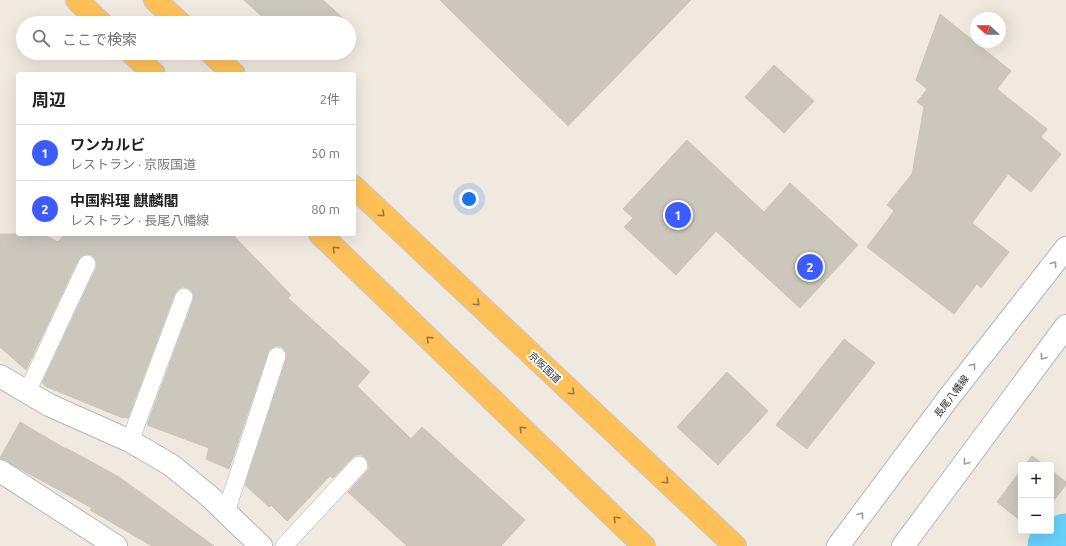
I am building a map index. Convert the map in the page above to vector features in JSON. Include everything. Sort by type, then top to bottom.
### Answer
[{"type":"highway","points":[[77,0],[94,16]]},
{"type":"highway","points":[[155,0],[172,16]]},
{"type":"highway","points":[[139,60],[152,72]]},
{"type":"highway","points":[[219,60],[232,72]]},
{"type":"highway","name":"京阪国道","points":[[356,189],[735,546]]},
{"type":"highway","points":[[322,236],[644,546]]},
{"type":"main road","name":"長尾八幡線","points":[[838,546],[950,396],[1066,248]]},
{"type":"main road","points":[[903,546],[1066,326]]},
{"type":"main road","points":[[0,376],[49,405],[130,441],[171,465],[209,496],[262,546]]},
{"type":"main road","points":[[0,471],[115,546]]},
{"type":"lane","points":[[28,392],[87,264]]},
{"type":"lane","points":[[130,441],[184,297]]},
{"type":"lane","points":[[226,512],[277,356]]},
{"type":"lane","points":[[284,546],[359,465]]},
{"type":"building","points":[[244,0],[323,0],[341,16],[261,16]]},
{"type":"building","points":[[440,0],[691,0],[568,126]]},
{"type":"building","points":[[940,14],[970,38],[970,48],[982,48],[1011,71],[997,89],[1047,129],[1041,137],[1061,154],[1031,192],[1008,174],[972,223],[1009,252],[981,288],[977,284],[954,314],[867,247],[894,211],[887,205],[912,174],[924,107],[917,102],[927,89],[916,80]]},
{"type":"building","points":[[774,65],[814,101],[784,133],[745,97]]},
{"type":"building","points":[[687,140],[764,212],[790,183],[858,245],[800,308],[716,231],[676,275],[624,227],[633,218],[623,209]]},
{"type":"building","points":[[0,234],[16,234],[16,236],[46,236],[58,242],[63,236],[234,236],[291,295],[288,298],[370,372],[357,386],[411,439],[422,427],[525,520],[501,546],[407,546],[348,492],[369,468],[365,457],[356,455],[333,478],[330,476],[287,521],[271,505],[269,507],[245,485],[286,359],[287,354],[280,346],[275,346],[270,349],[268,353],[229,469],[206,459],[209,448],[147,425],[193,301],[194,295],[188,288],[183,287],[178,289],[175,293],[128,418],[123,418],[47,387],[42,383],[96,268],[97,264],[92,255],[87,254],[78,260],[26,370],[0,347]]},
{"type":"building","points":[[844,339],[875,363],[807,449],[776,425]]},
{"type":"building","points":[[727,372],[768,411],[718,465],[677,427]]},
{"type":"building","points":[[20,422],[66,449],[119,477],[214,546],[152,546],[90,510],[92,508],[0,458]]},
{"type":"building","points":[[1032,456],[1040,462],[1027,462]]},
{"type":"building","points":[[1054,472],[1066,482],[1066,485],[1054,500]]},
{"type":"building","points":[[1018,474],[1018,519],[997,502]]},
{"type":"waterway","points":[[1055,546],[1066,541]]},
{"type":"place","name":"ワンカルビ","points":[[678,215]]},
{"type":"place","name":"中国料理 麒麟閣","points":[[810,267]]}]
